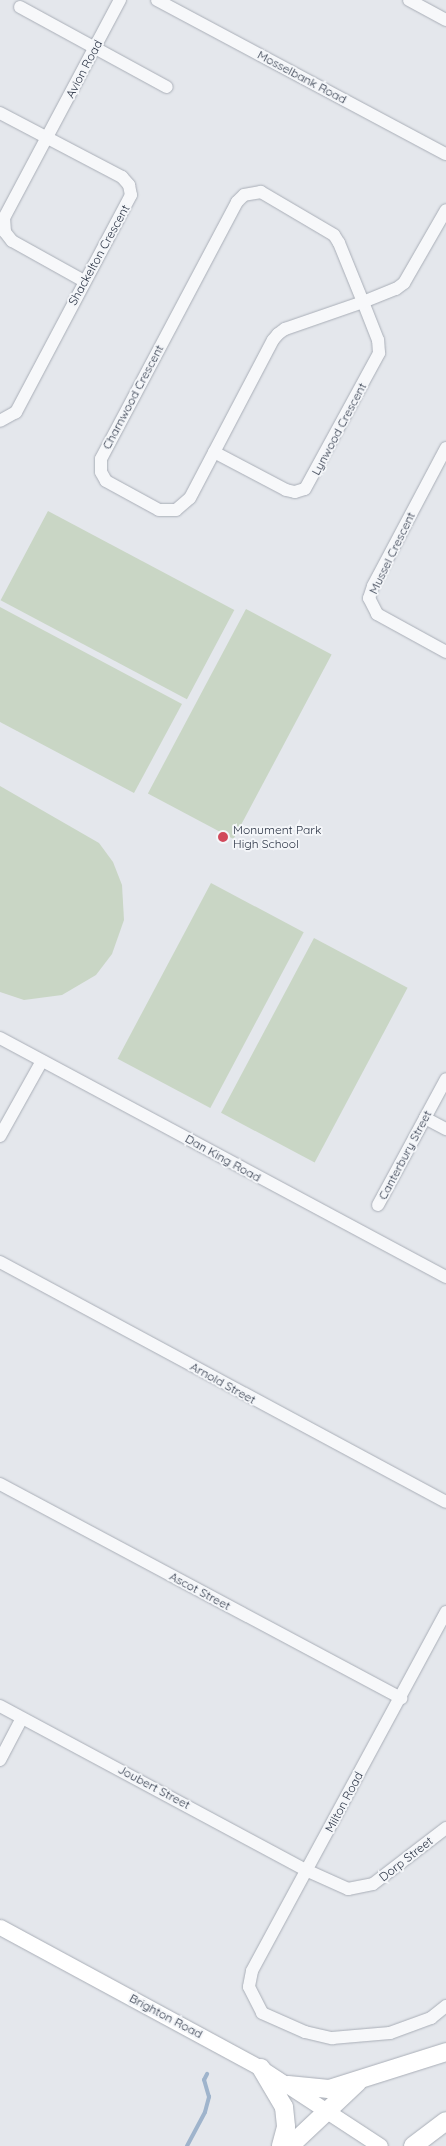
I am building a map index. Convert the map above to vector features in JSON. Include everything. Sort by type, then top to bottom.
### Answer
[{"type":"highway","points":[[288,2085],[321,2090],[446,2052]]},
{"type":"highway","points":[[261,2068],[284,2106],[286,2127],[282,2146]]},
{"type":"highway","points":[[290,2146],[314,2121],[330,2110],[362,2079]]},
{"type":"highway","points":[[413,2146],[446,2121]]},
{"type":"main road","name":"Brighton Road","points":[[0,1927],[261,2068],[330,2110],[380,2146]]},
{"type":"street","name":"Avion Road","points":[[84,281],[12,241],[4,227],[5,214],[120,0]]},
{"type":"street","name":"Mosselbank Road","points":[[157,0],[446,154]]},
{"type":"street","points":[[409,0],[446,20]]},
{"type":"street","points":[[20,7],[94,49],[168,87]]},
{"type":"street","name":"Shackelton Crescent","points":[[0,112],[122,177],[130,190],[128,204],[84,281],[16,412],[0,421]]},
{"type":"street","name":"Charnwood Crescent","points":[[261,192],[328,229],[339,243],[363,302],[278,334],[190,498],[182,507],[168,512],[159,510],[106,481],[100,466],[109,442],[237,202],[244,195],[261,192]]},
{"type":"street","points":[[363,302],[404,283],[446,210]]},
{"type":"street","name":"Lynwood Crescent","points":[[214,452],[286,490],[295,492],[305,489],[379,352],[378,340],[363,302]]},
{"type":"street","name":"Mussel Crescent","points":[[446,448],[372,586],[369,598],[377,614],[446,652]]},
{"type":"street","name":"Dan King Road","points":[[0,1038],[446,1277]]},
{"type":"street","points":[[0,1136],[42,1061]]},
{"type":"street","name":"Canterbury Street","points":[[378,1205],[446,1078]]},
{"type":"street","points":[[425,1118],[446,1129]]},
{"type":"street","name":"Arnold Street","points":[[0,1262],[446,1502]]},
{"type":"street","name":"Ascot Street","points":[[0,1484],[401,1698]]},
{"type":"street","name":"Milton Road","points":[[446,1612],[252,1971],[250,1994],[254,2004],[267,2016],[305,2032],[332,2038],[376,2036],[397,2032],[431,2018],[446,2006]]},
{"type":"street","name":"Joubert Street","points":[[0,1706],[308,1870]]},
{"type":"street","points":[[0,1760],[22,1718]]},
{"type":"street","name":"Dorp Street","points":[[308,1870],[348,1889],[366,1888],[446,1828]]},
{"type":"green space","points":[[48,511],[234,610],[187,699],[1,600]]},
{"type":"green space","points":[[0,607],[182,704],[134,793],[0,722]]},
{"type":"green space","points":[[246,609],[332,655],[234,839],[148,794]]},
{"type":"green space","points":[[0,786],[99,843],[113,862],[122,885],[124,920],[112,954],[96,975],[62,995],[24,1000],[0,992]]},
{"type":"green space","points":[[211,883],[304,932],[210,1108],[118,1059]]},
{"type":"green space","points":[[314,938],[408,988],[315,1163],[221,1113]]},
{"type":"waterway","points":[[187,2146],[205,2112],[209,2097],[204,2080],[207,2074]]},
{"type":"place","name":"Monument Park High School","points":[[223,837]]}]
